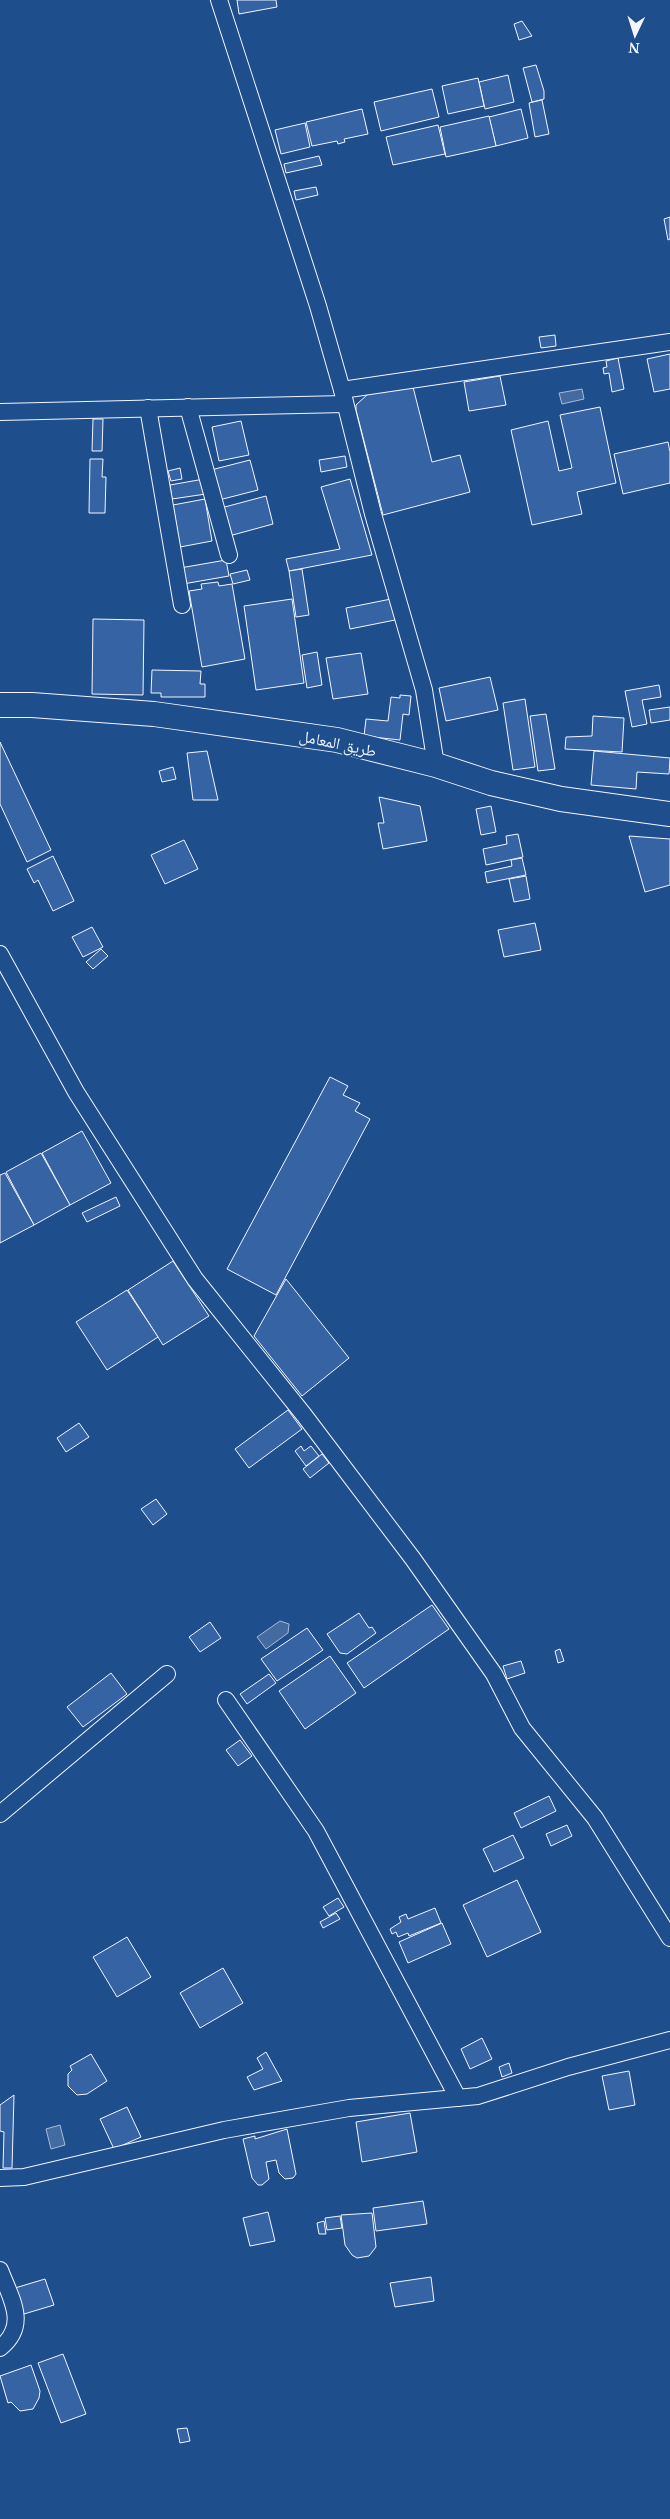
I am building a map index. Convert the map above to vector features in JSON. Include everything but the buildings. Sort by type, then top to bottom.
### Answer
[{"type":"main road","name":"طريق المعامل","points":[[0,705],[32,705],[154,714],[337,740],[436,765],[491,783],[561,798],[670,814]]},
{"type":"street","points":[[219,0],[315,296],[373,514],[424,690],[436,765]]},
{"type":"street","points":[[0,412],[188,407],[343,397],[670,342]]},
{"type":"street","points":[[188,407],[229,555]]},
{"type":"street","points":[[148,408],[182,605]]},
{"type":"street","points":[[0,954],[76,1092],[195,1279],[304,1415],[413,1559],[494,1674],[522,1728],[594,1818],[670,1938]]},
{"type":"street","points":[[0,1814],[167,1674]]},
{"type":"street","points":[[226,1700],[316,1831],[458,2098]]},
{"type":"street","points":[[0,2178],[24,2177],[244,2126],[349,2108],[478,2096],[568,2066],[670,2040]]},
{"type":"street","points":[[0,2270],[16,2310],[13,2336],[0,2348]]},
{"type":"water","points":[[582,389],[584,399],[562,404],[559,393]]},
{"type":"water","points":[[280,1621],[289,1624],[288,1633],[266,1649],[257,1637]]},
{"type":"water","points":[[60,2125],[65,2145],[51,2149],[46,2129]]}]
